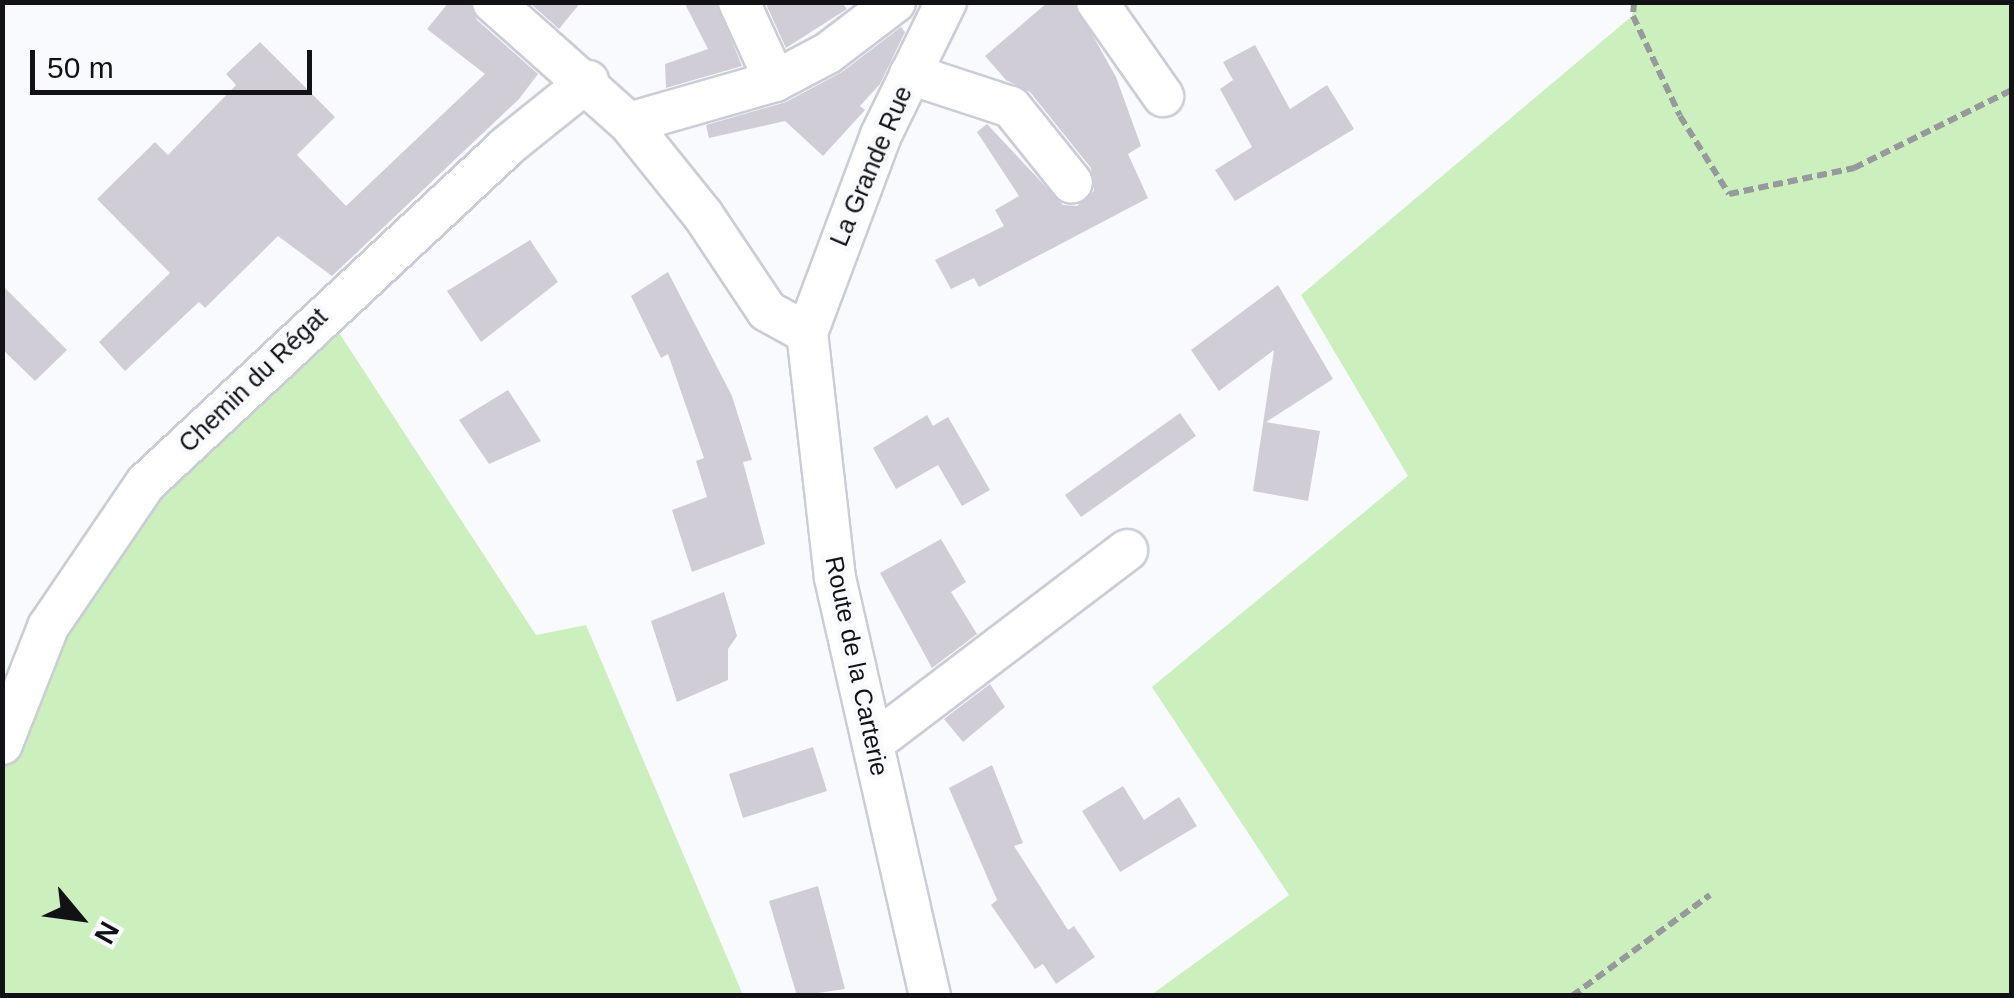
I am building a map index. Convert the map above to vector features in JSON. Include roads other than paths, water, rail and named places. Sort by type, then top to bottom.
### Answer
[{"type":"street","points":[[493,2],[588,82],[629,123],[703,215],[767,311],[807,333]]},
{"type":"street","points":[[739,2],[775,81]]},
{"type":"street","points":[[629,123],[775,81],[828,52],[894,2]]},
{"type":"street","name":"La Grande Rue","points":[[807,333],[830,262],[910,74],[946,2]]},
{"type":"street","points":[[1096,2],[1163,96]]},
{"type":"street","points":[[910,74],[1011,107],[1072,183]]},
{"type":"street","name":"Chemin du Régat","points":[[2,744],[48,628],[146,483],[506,146],[588,82]]},
{"type":"street","name":"Route de la Carterie","points":[[807,333],[835,578],[930,996]]},
{"type":"street","points":[[873,743],[1126,550]]}]
